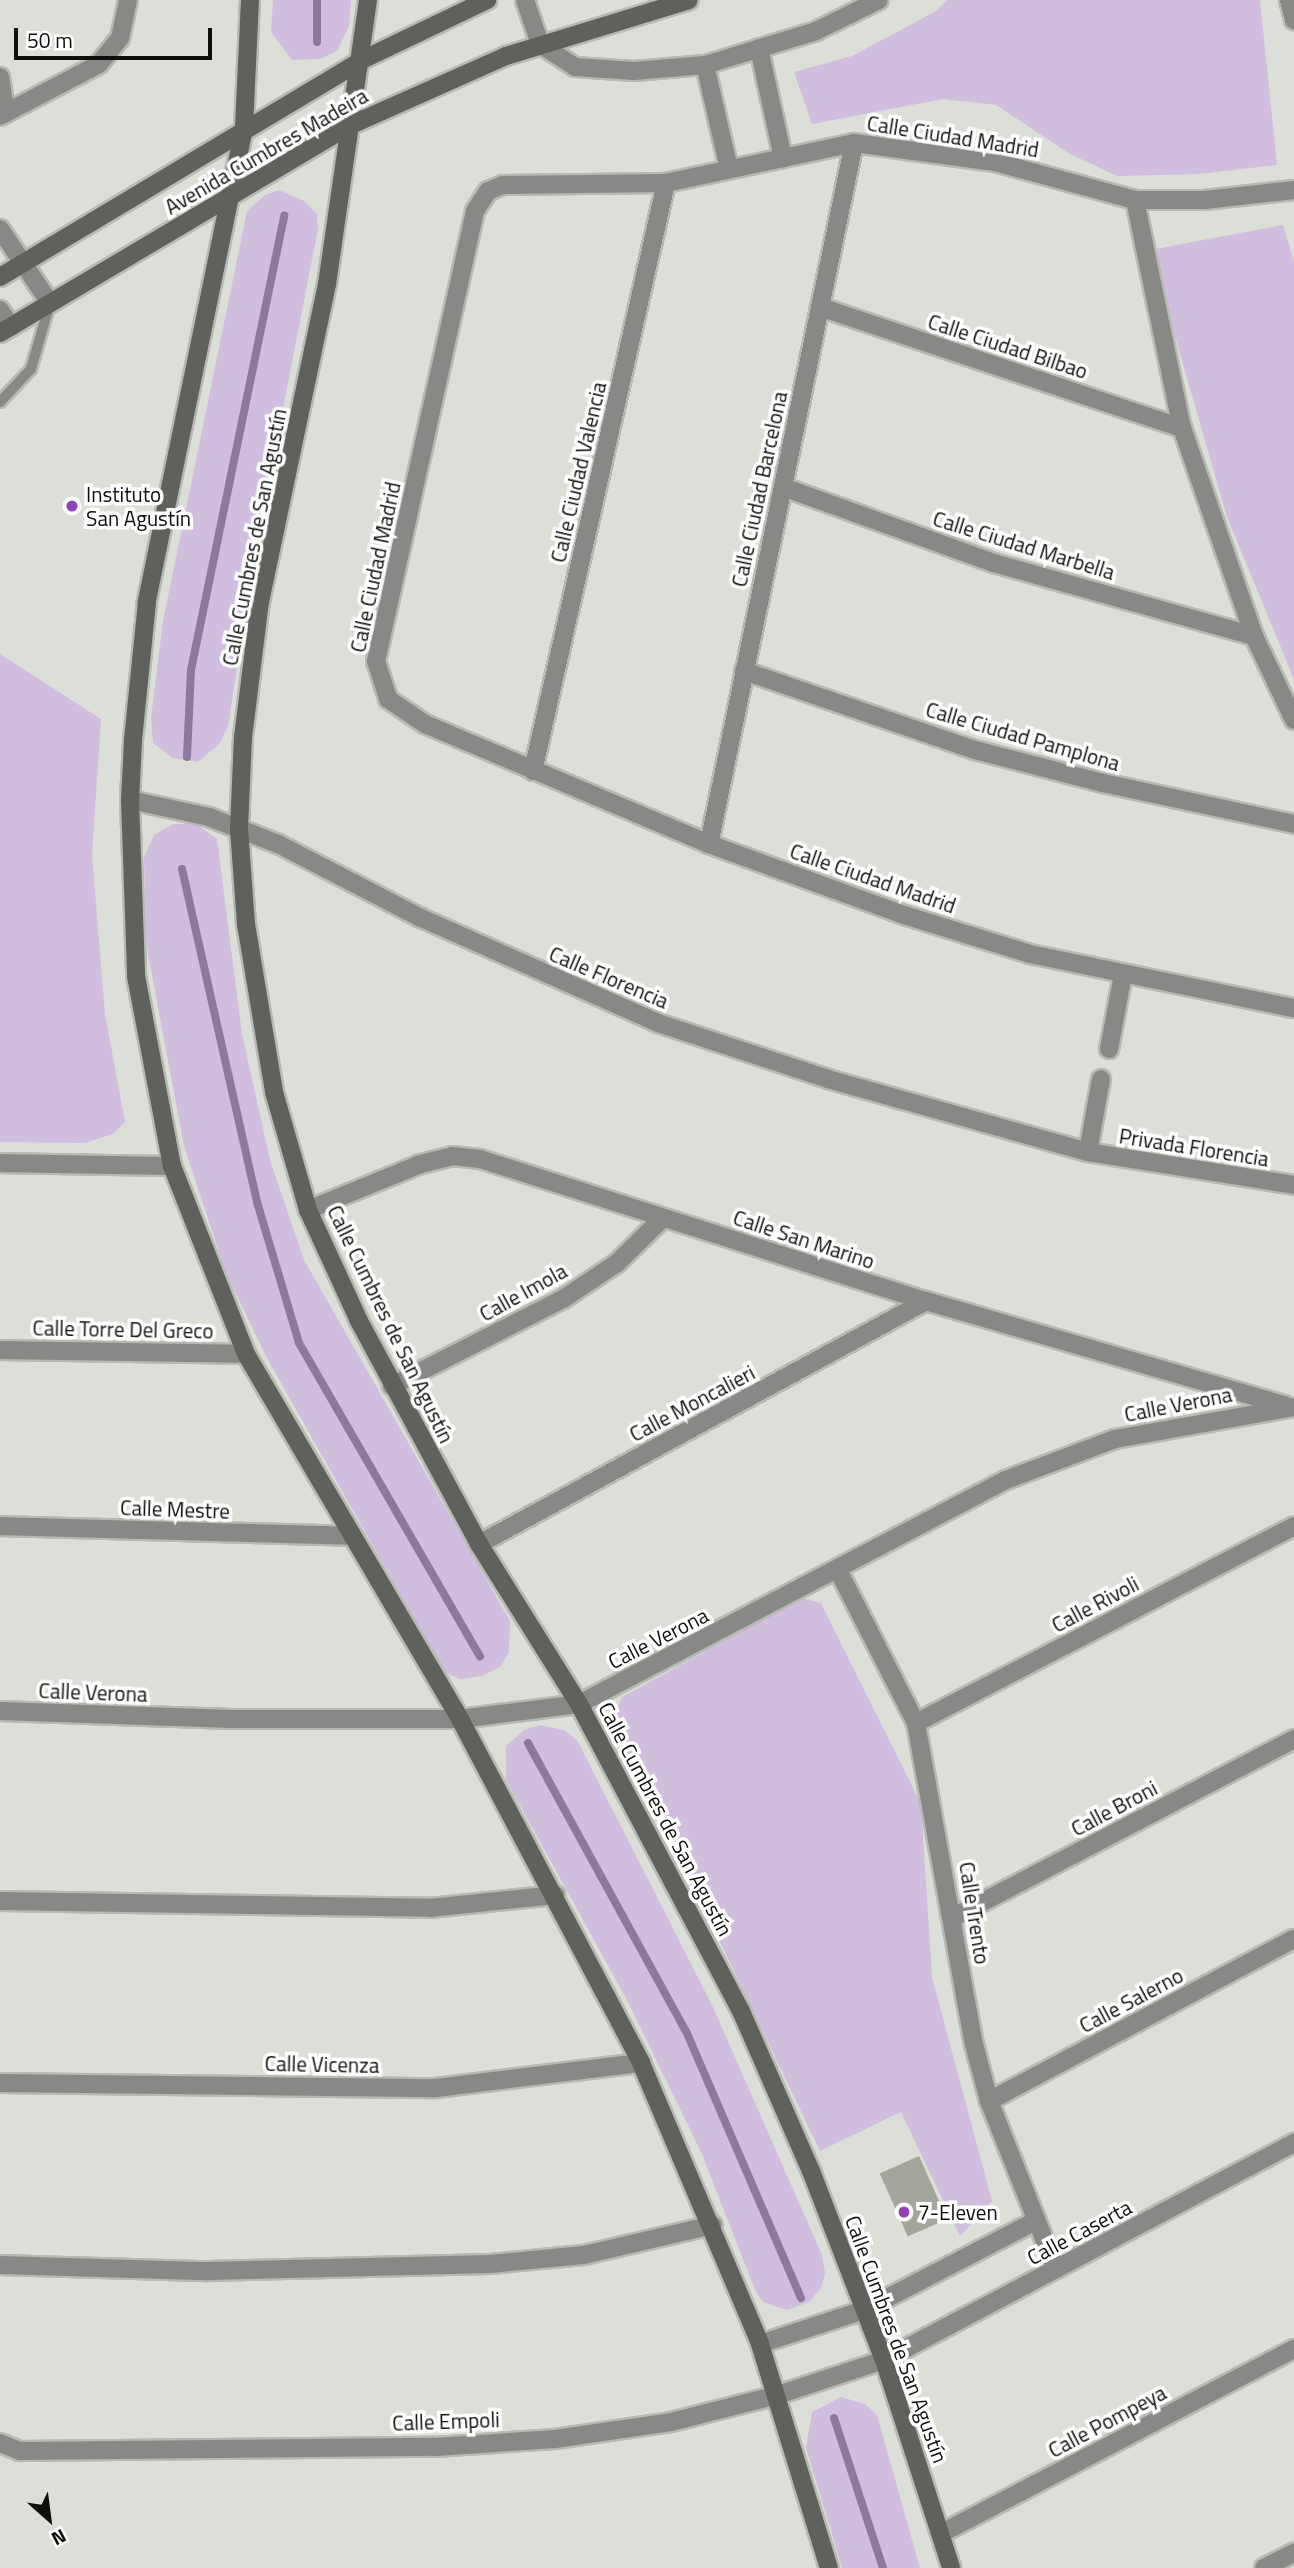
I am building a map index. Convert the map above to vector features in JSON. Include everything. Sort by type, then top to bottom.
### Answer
[{"type":"street","points":[[250,0],[244,128],[233,195],[147,602],[130,800],[136,976],[172,1166],[246,1354],[349,1536],[460,1719],[555,1895],[641,2063],[713,2225],[760,2344],[778,2395],[829,2568]]},
{"type":"street","name":"Calle Cumbres de San Agustín","points":[[368,0],[362,60],[327,284],[260,601],[243,737],[239,829],[247,924],[274,1092],[308,1210],[392,1386],[479,1544],[579,1704],[741,2011],[884,2360],[942,2533],[951,2568]]},
{"type":"street","name":"Avenida Cumbres Madeira","points":[[0,277],[244,128],[362,60],[487,0]]},
{"type":"street","points":[[525,0],[540,44],[575,67],[634,71],[705,65],[816,31],[879,0]]},
{"type":"street","name":"Avenida Cumbres Madeira","points":[[5,330],[351,125],[540,44],[689,0]]},
{"type":"street","points":[[1289,0],[1294,20]]},
{"type":"street","points":[[0,77],[3,115],[99,64],[120,38],[128,7]]},
{"type":"street","points":[[759,48],[783,158]]},
{"type":"street","points":[[705,65],[729,169]]},
{"type":"street","name":"Calle Ciudad Madrid","points":[[1294,190],[1205,200],[1135,200],[995,162],[854,143],[666,183],[503,185],[488,191],[475,211],[376,661],[388,699],[400,709],[533,771],[709,844],[901,914],[1030,954],[1294,1008]]},
{"type":"street","name":"Calle Ciudad Barcelona","points":[[709,844],[854,143]]},
{"type":"street","name":"Calle Ciudad Valencia","points":[[533,771],[666,183]]},
{"type":"street","points":[[1135,200],[1182,428],[1255,636],[1294,720]]},
{"type":"street","points":[[0,229],[50,303]]},
{"type":"street","name":"Calle Ciudad Bilbao","points":[[820,307],[1182,428]]},
{"type":"street","points":[[0,310],[5,330]]},
{"type":"street","name":"Calle Ciudad Marbella","points":[[783,487],[994,563],[1255,636]]},
{"type":"street","name":"Calle Ciudad Pamplona","points":[[744,671],[975,750],[1103,783],[1294,824]]},
{"type":"street","name":"Calle Florencia","points":[[130,800],[209,817],[239,829],[542,974],[658,1023],[828,1079],[1088,1152]]},
{"type":"street","points":[[1109,1049],[1123,974]]},
{"type":"street","points":[[1088,1152],[1101,1079]]},
{"type":"street","name":"Privada Florencia","points":[[1088,1152],[1294,1185]]},
{"type":"street","name":"Calle San Marino","points":[[308,1210],[421,1164],[452,1156],[521,1169],[663,1218],[926,1301],[1293,1406]]},
{"type":"street","points":[[0,1163],[172,1166]]},
{"type":"street","name":"Calle Imola","points":[[392,1386],[564,1299],[617,1263],[663,1218]]},
{"type":"street","name":"Calle Moncalieri","points":[[479,1544],[926,1301]]},
{"type":"street","name":"Calle Torre Del Greco","points":[[0,1350],[246,1354]]},
{"type":"street","name":"Calle Verona","points":[[0,1711],[232,1719],[460,1719],[579,1704],[1006,1480],[1115,1439],[1293,1406]]},
{"type":"street","name":"Calle Mestre","points":[[0,1526],[349,1536]]},
{"type":"street","name":"Calle Rivoli","points":[[916,1723],[1294,1526]]},
{"type":"street","name":"Calle Trento","points":[[838,1570],[916,1723],[954,1917],[974,2044],[989,2101],[1056,2269]]},
{"type":"street","name":"Calle Broni","points":[[954,1917],[1294,1739]]},
{"type":"street","points":[[0,1901],[430,1908],[555,1895]]},
{"type":"street","name":"Calle Salerno","points":[[989,2101],[1294,1939]]},
{"type":"street","name":"Calle Vicenza","points":[[0,2083],[436,2088],[641,2063]]},
{"type":"street","name":"Calle Caserta","points":[[884,2360],[1294,2143]]},
{"type":"street","name":"Calle Caserta","points":[[760,2344],[864,2310],[1036,2221]]},
{"type":"street","points":[[0,2265],[208,2271],[490,2264],[584,2255],[713,2225]]},
{"type":"street","name":"Calle Pompeya","points":[[942,2533],[1294,2349]]},
{"type":"street","name":"Calle Empoli","points":[[0,2443],[20,2451],[435,2447],[555,2439],[671,2422],[778,2395],[884,2360]]},
{"type":"street","points":[[1264,2568],[1294,2553]]},
{"type":"lane","points":[[0,402],[31,369],[50,303]]},
{"type":"shaded area","points":[[273,0],[351,0],[349,26],[337,51],[321,59],[292,60],[271,32]]},
{"type":"shaded area","points":[[947,0],[1260,0],[1277,165],[1199,174],[1117,176],[1070,154],[996,105],[943,99],[812,124],[794,72],[852,56],[936,11]]},
{"type":"shaded area","points":[[279,190],[304,201],[317,214],[318,229],[253,562],[228,727],[219,744],[198,762],[173,758],[153,743],[151,718],[163,621],[247,211],[265,195]]},
{"type":"shaded area","points":[[1283,225],[1294,262],[1294,679],[1227,517],[1150,250]]},
{"type":"shaded area","points":[[0,654],[101,719],[92,855],[105,1014],[125,1122],[113,1134],[85,1143],[0,1142]]},
{"type":"shaded area","points":[[173,824],[196,824],[217,839],[242,1034],[270,1160],[304,1260],[510,1621],[509,1652],[500,1667],[482,1676],[460,1679],[444,1672],[267,1358],[226,1273],[184,1146],[146,943],[144,857],[154,835]]},
{"type":"shaded area","points":[[802,1598],[821,1603],[921,1804],[932,1977],[992,2201],[960,2236],[901,2112],[820,2151],[697,1894],[610,1726],[622,1697]]},
{"type":"shaded area","points":[[540,1725],[564,1730],[577,1740],[712,2005],[822,2255],[825,2273],[821,2288],[809,2302],[787,2310],[763,2302],[756,2292],[701,2152],[626,1998],[506,1780],[506,1746],[524,1730]]},
{"type":"shaded area","points":[[841,2397],[865,2404],[877,2415],[920,2568],[842,2568],[806,2448],[812,2412]]},
{"type":"building","points":[[919,2156],[947,2219],[908,2237],[880,2173]]},
{"type":"waterway","points":[[317,0],[317,42]]},
{"type":"waterway","points":[[187,757],[191,670],[284,215]]},
{"type":"waterway","points":[[182,869],[257,1202],[299,1343],[480,1657]]},
{"type":"waterway","points":[[528,1743],[686,2031],[801,2298]]},
{"type":"waterway","points":[[834,2418],[883,2568]]},
{"type":"place","name":"Instituto San Agustín","points":[[72,506]]},
{"type":"place","name":"7-Eleven","points":[[904,2212]]}]
